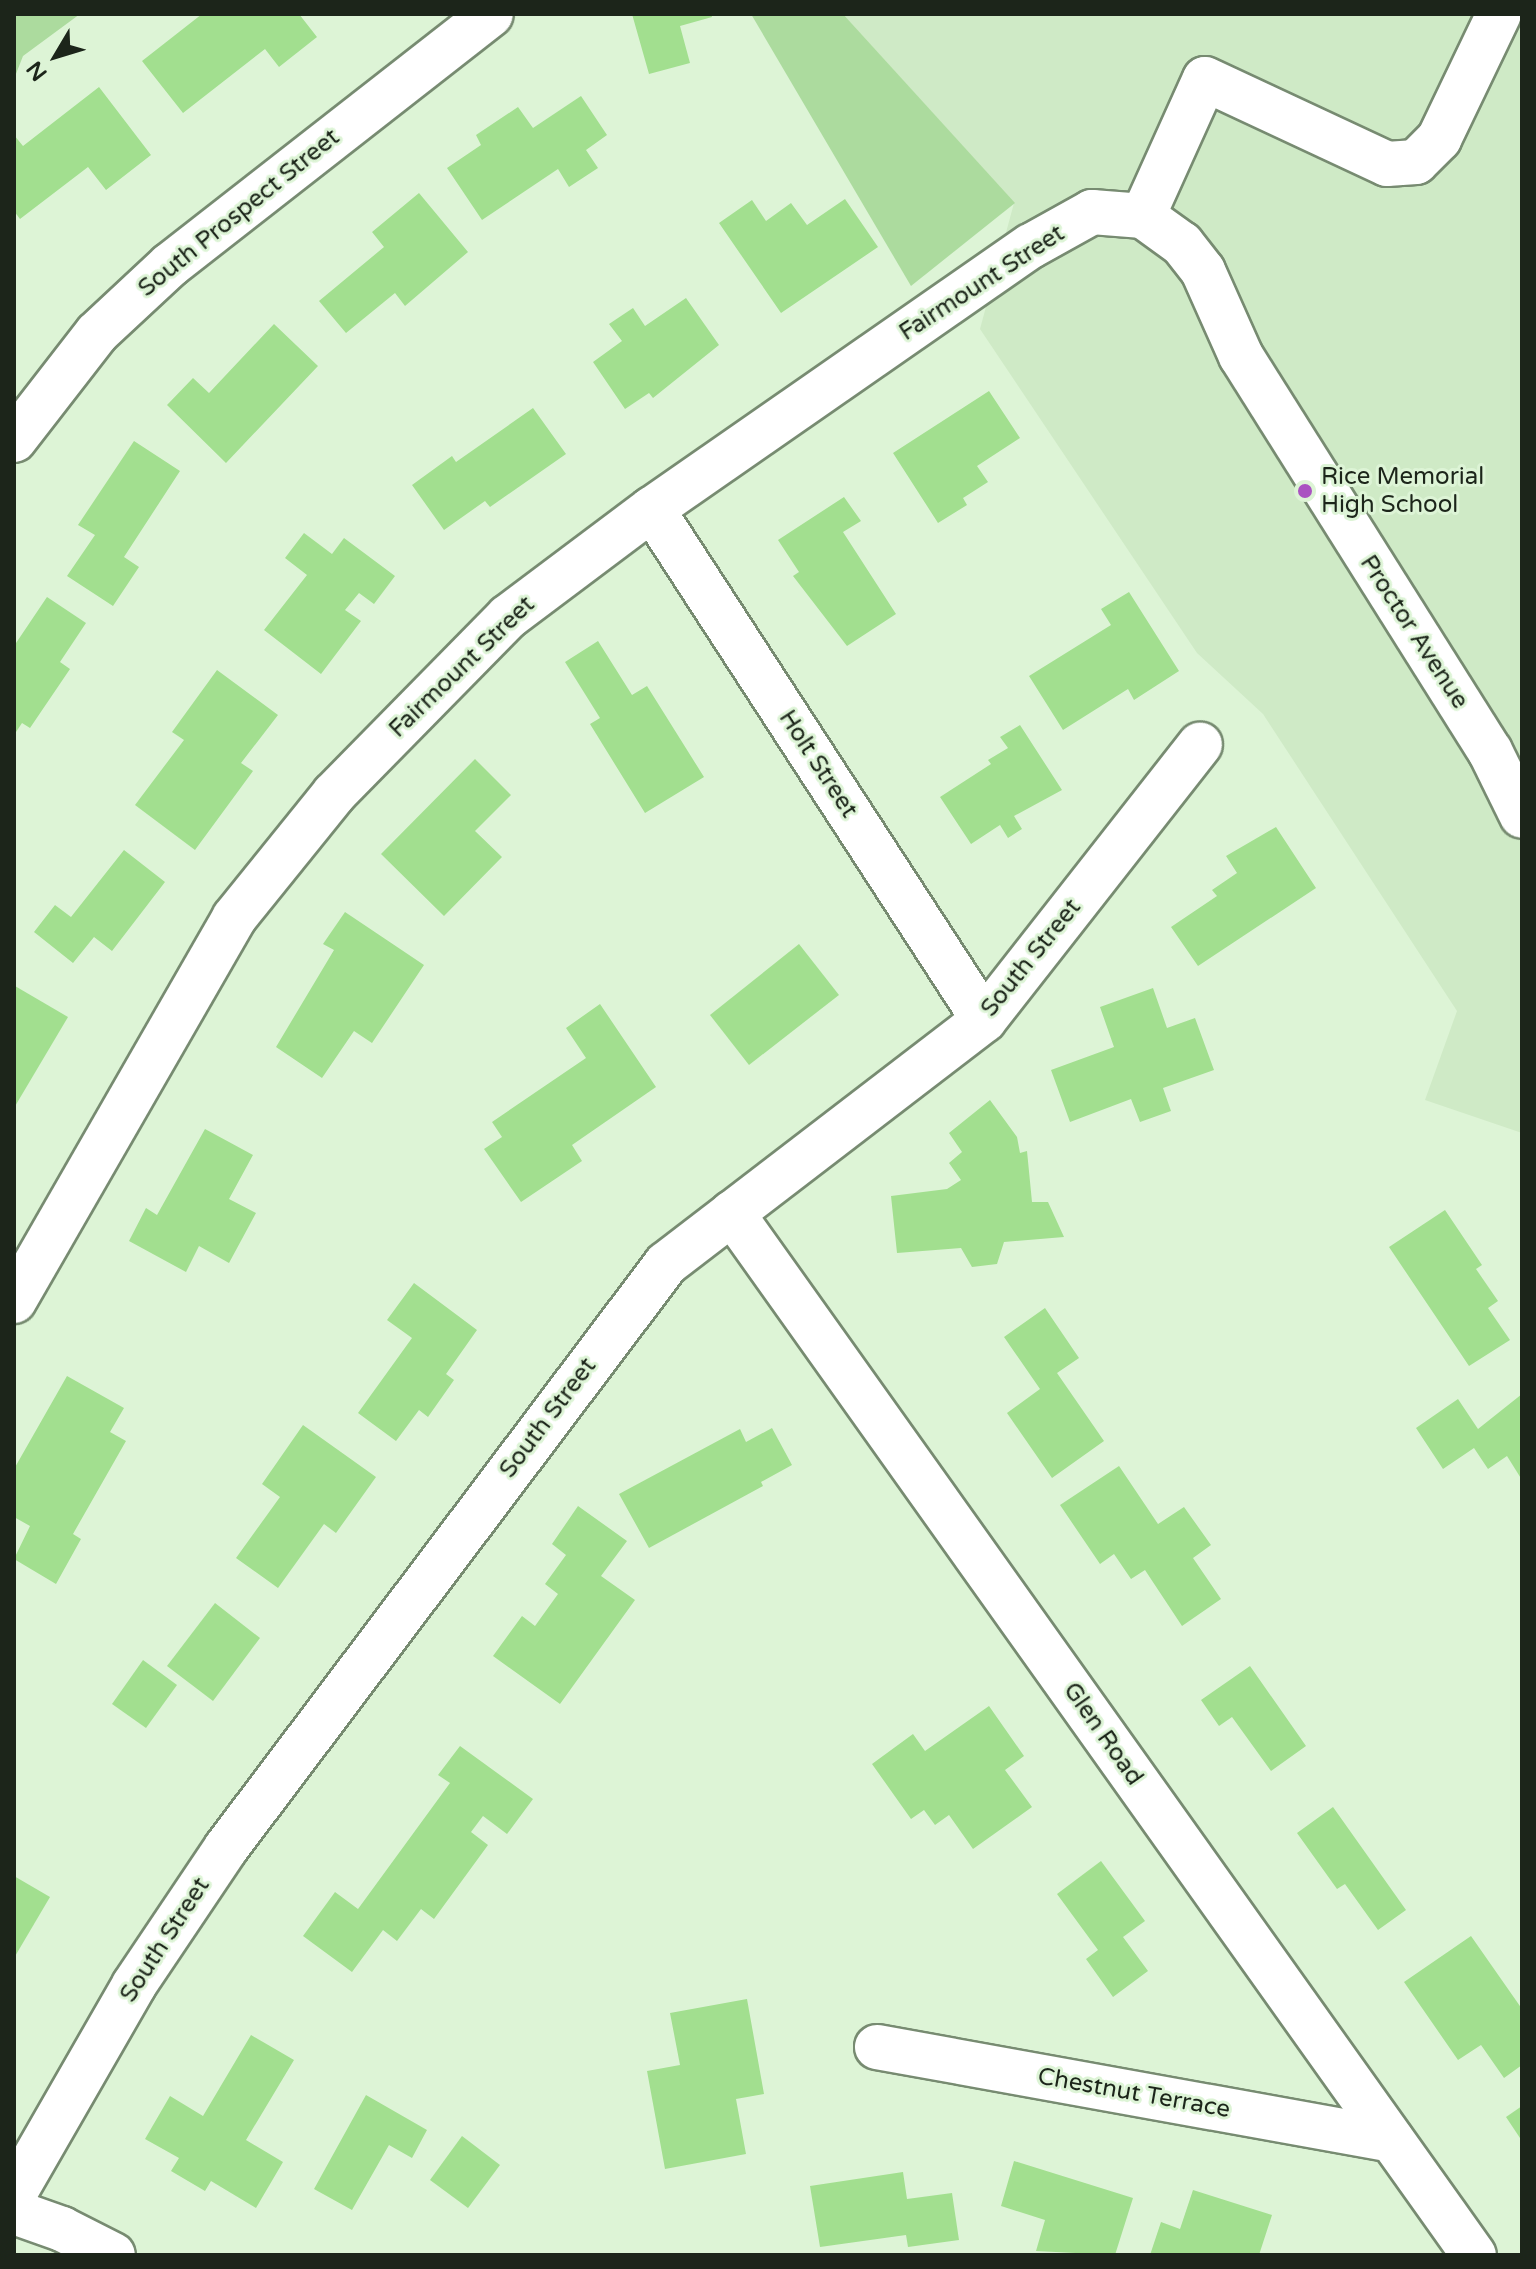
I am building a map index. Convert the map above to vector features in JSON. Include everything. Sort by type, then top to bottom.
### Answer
[{"type":"street","name":"South Prospect Street","points":[[14,440],[97,333],[170,265],[491,14]]},
{"type":"street","points":[[1143,216],[1205,79],[1387,164],[1416,162],[1439,139],[1499,14]]},
{"type":"street","name":"Fairmount Street","points":[[14,1301],[227,930],[276,863],[334,794],[508,617],[652,509],[1031,246],[1092,212],[1143,216]]},
{"type":"street","name":"Proctor Avenue","points":[[1143,216],[1182,244],[1203,271],[1248,369],[1490,751],[1522,816]]},
{"type":"street","name":"Holt Street","points":[[652,509],[984,1020]]},
{"type":"street","name":"South Street","points":[[14,2194],[134,1985],[226,1848],[629,1309],[666,1264],[984,1020],[1200,745]]},
{"type":"street","name":"Glen Road","points":[[732,1213],[1474,2255]]},
{"type":"street","name":"Chestnut Terrace","points":[[877,2047],[1392,2140]]},
{"type":"street","points":[[14,2212],[62,2229],[113,2255]]},
{"type":"shaded area","name":"Rice Memorial High School","points":[[843,14],[1522,14],[1522,1133],[1425,1100],[1457,1011],[1263,714],[1197,653],[980,329],[1014,203]]},
{"type":"green space","points":[[14,14],[80,14],[23,56],[14,79]]},
{"type":"green space","points":[[751,14],[843,14],[1015,203],[911,286]]},
{"type":"building","points":[[202,14],[299,14],[317,37],[279,67],[265,49],[183,113],[142,61]]},
{"type":"building","points":[[632,14],[711,14],[712,17],[680,26],[690,63],[649,74]]},
{"type":"building","points":[[99,87],[151,155],[106,190],[88,167],[20,219],[14,211],[14,135],[23,146]]},
{"type":"building","points":[[581,96],[607,135],[586,150],[598,168],[569,187],[558,169],[482,220],[447,168],[481,145],[476,135],[518,107],[533,128]]},
{"type":"building","points":[[419,193],[468,252],[405,306],[395,293],[346,333],[319,301],[384,247],[372,232]]},
{"type":"building","points":[[845,199],[878,247],[781,313],[719,223],[752,200],[766,221],[791,203],[807,225]]},
{"type":"building","points":[[686,298],[719,345],[653,398],[649,393],[625,409],[593,362],[622,341],[609,324],[633,308],[645,326]]},
{"type":"building","points":[[274,324],[318,366],[226,463],[167,405],[193,378],[209,393]]},
{"type":"building","points":[[989,391],[1020,438],[977,466],[988,482],[963,498],[967,505],[938,523],[893,453]]},
{"type":"building","points":[[533,408],[566,454],[490,507],[485,501],[444,530],[412,485],[452,456],[456,462]]},
{"type":"building","points":[[134,441],[180,471],[124,557],[139,567],[113,606],[67,576],[95,535],[78,525]]},
{"type":"building","points":[[844,497],[861,521],[843,532],[896,614],[847,646],[793,576],[799,572],[778,540]]},
{"type":"building","points":[[304,533],[332,554],[344,538],[395,576],[374,604],[359,593],[345,610],[361,621],[321,674],[264,630],[307,575],[285,558]]},
{"type":"building","points":[[1129,592],[1179,671],[1134,700],[1128,689],[1063,730],[1029,676],[1111,625],[1101,609]]},
{"type":"building","points":[[47,597],[86,623],[60,662],[70,669],[30,728],[22,723],[14,735],[14,646]]},
{"type":"building","points":[[598,641],[632,695],[647,686],[704,777],[645,813],[590,724],[600,718],[565,662]]},
{"type":"building","points":[[217,670],[278,715],[241,763],[253,771],[195,850],[135,805],[184,740],[172,732]]},
{"type":"building","points":[[1020,725],[1062,790],[1014,816],[1022,829],[1008,838],[1000,825],[971,844],[940,797],[991,764],[988,760],[1008,748],[1000,737]]},
{"type":"building","points":[[475,759],[511,795],[475,831],[502,857],[444,916],[381,854]]},
{"type":"building","points":[[1276,827],[1316,888],[1198,966],[1171,927],[1217,896],[1212,890],[1237,873],[1226,856]]},
{"type":"building","points":[[124,850],[165,882],[112,951],[94,937],[73,963],[34,932],[55,905],[71,917]]},
{"type":"building","points":[[345,912],[424,965],[372,1043],[354,1031],[322,1078],[276,1047],[334,950],[323,944]]},
{"type":"building","points":[[799,944],[839,995],[749,1065],[710,1015]]},
{"type":"building","points":[[14,988],[68,1017],[14,1108]]},
{"type":"building","points":[[1153,988],[1167,1028],[1195,1018],[1214,1070],[1163,1088],[1171,1111],[1140,1122],[1131,1099],[1070,1122],[1051,1070],[1114,1047],[1100,1007]]},
{"type":"building","points":[[600,1004],[656,1087],[572,1145],[582,1161],[521,1202],[484,1149],[502,1137],[492,1122],[586,1058],[566,1028]]},
{"type":"building","points":[[990,1100],[1017,1137],[1020,1153],[1027,1151],[1032,1202],[1048,1202],[1064,1237],[1004,1242],[997,1264],[972,1267],[961,1248],[897,1253],[891,1196],[947,1189],[961,1180],[949,1163],[962,1152],[949,1133]]},
{"type":"building","points":[[205,1129],[253,1155],[229,1199],[256,1213],[229,1263],[199,1246],[186,1272],[129,1241],[146,1208],[157,1215]]},
{"type":"building","points":[[1445,1210],[1482,1265],[1476,1269],[1498,1301],[1488,1308],[1510,1340],[1469,1366],[1389,1247]]},
{"type":"building","points":[[414,1283],[477,1330],[446,1374],[454,1380],[428,1417],[419,1410],[396,1441],[358,1413],[412,1338],[387,1320]]},
{"type":"building","points":[[1045,1308],[1079,1358],[1057,1373],[1104,1441],[1052,1478],[1007,1413],[1040,1389],[1004,1337]]},
{"type":"building","points":[[67,1376],[124,1408],[110,1432],[126,1441],[73,1534],[81,1539],[56,1584],[14,1559],[30,1526],[14,1517],[14,1469]]},
{"type":"building","points":[[1522,1394],[1522,1480],[1507,1456],[1488,1469],[1474,1448],[1443,1469],[1416,1428],[1458,1399],[1478,1429]]},
{"type":"building","points":[[303,1425],[376,1477],[336,1533],[324,1524],[278,1588],[236,1558],[280,1497],[262,1484]]},
{"type":"building","points":[[772,1428],[792,1465],[761,1482],[763,1486],[649,1548],[619,1494],[740,1429],[746,1442]]},
{"type":"building","points":[[1119,1466],[1158,1524],[1184,1507],[1211,1545],[1193,1558],[1221,1599],[1182,1626],[1145,1570],[1131,1579],[1114,1554],[1100,1564],[1060,1505]]},
{"type":"building","points":[[578,1506],[627,1541],[601,1576],[635,1600],[560,1704],[493,1656],[522,1616],[535,1626],[558,1594],[545,1584],[566,1555],[552,1544]]},
{"type":"building","points":[[215,1603],[260,1638],[213,1701],[167,1666]]},
{"type":"building","points":[[143,1660],[177,1685],[146,1728],[112,1704]]},
{"type":"building","points":[[1250,1666],[1306,1746],[1271,1771],[1232,1717],[1219,1726],[1201,1700]]},
{"type":"building","points":[[989,1706],[1024,1756],[1005,1770],[1032,1807],[973,1849],[949,1815],[935,1825],[924,1810],[911,1819],[872,1764],[913,1734],[925,1751]]},
{"type":"building","points":[[460,1746],[533,1799],[507,1834],[483,1816],[471,1832],[488,1845],[434,1919],[421,1909],[397,1941],[383,1930],[352,1972],[303,1936],[335,1892],[358,1909],[450,1783],[438,1775]]},
{"type":"building","points":[[1333,1807],[1406,1910],[1378,1930],[1345,1884],[1337,1889],[1297,1833]]},
{"type":"building","points":[[1101,1861],[1145,1921],[1123,1937],[1148,1971],[1113,1997],[1086,1959],[1098,1950],[1057,1894]]},
{"type":"building","points":[[14,1876],[50,1897],[14,1958]]},
{"type":"building","points":[[1471,1936],[1522,2009],[1522,2065],[1504,2078],[1481,2045],[1458,2060],[1404,1982]]},
{"type":"building","points":[[747,1999],[764,2094],[736,2099],[746,2154],[665,2169],[647,2071],[680,2065],[670,2013]]},
{"type":"building","points":[[251,2035],[294,2060],[246,2140],[283,2162],[256,2208],[211,2181],[205,2191],[171,2171],[179,2158],[145,2139],[170,2096],[203,2116]]},
{"type":"building","points":[[366,2095],[427,2130],[412,2158],[389,2145],[352,2210],[314,2189]]},
{"type":"building","points":[[1522,2106],[1522,2141],[1506,2117]]},
{"type":"building","points":[[462,2136],[500,2165],[468,2208],[430,2180]]},
{"type":"building","points":[[1014,2161],[1133,2198],[1115,2255],[1036,2251],[1045,2220],[1001,2206]]},
{"type":"building","points":[[903,2172],[907,2199],[952,2193],[959,2240],[908,2247],[906,2235],[820,2247],[810,2186]]},
{"type":"building","points":[[1193,2190],[1272,2215],[1259,2255],[1150,2255],[1161,2222],[1180,2229]]},
{"type":"place","name":"Rice Memorial High School","points":[[1305,491]]}]
